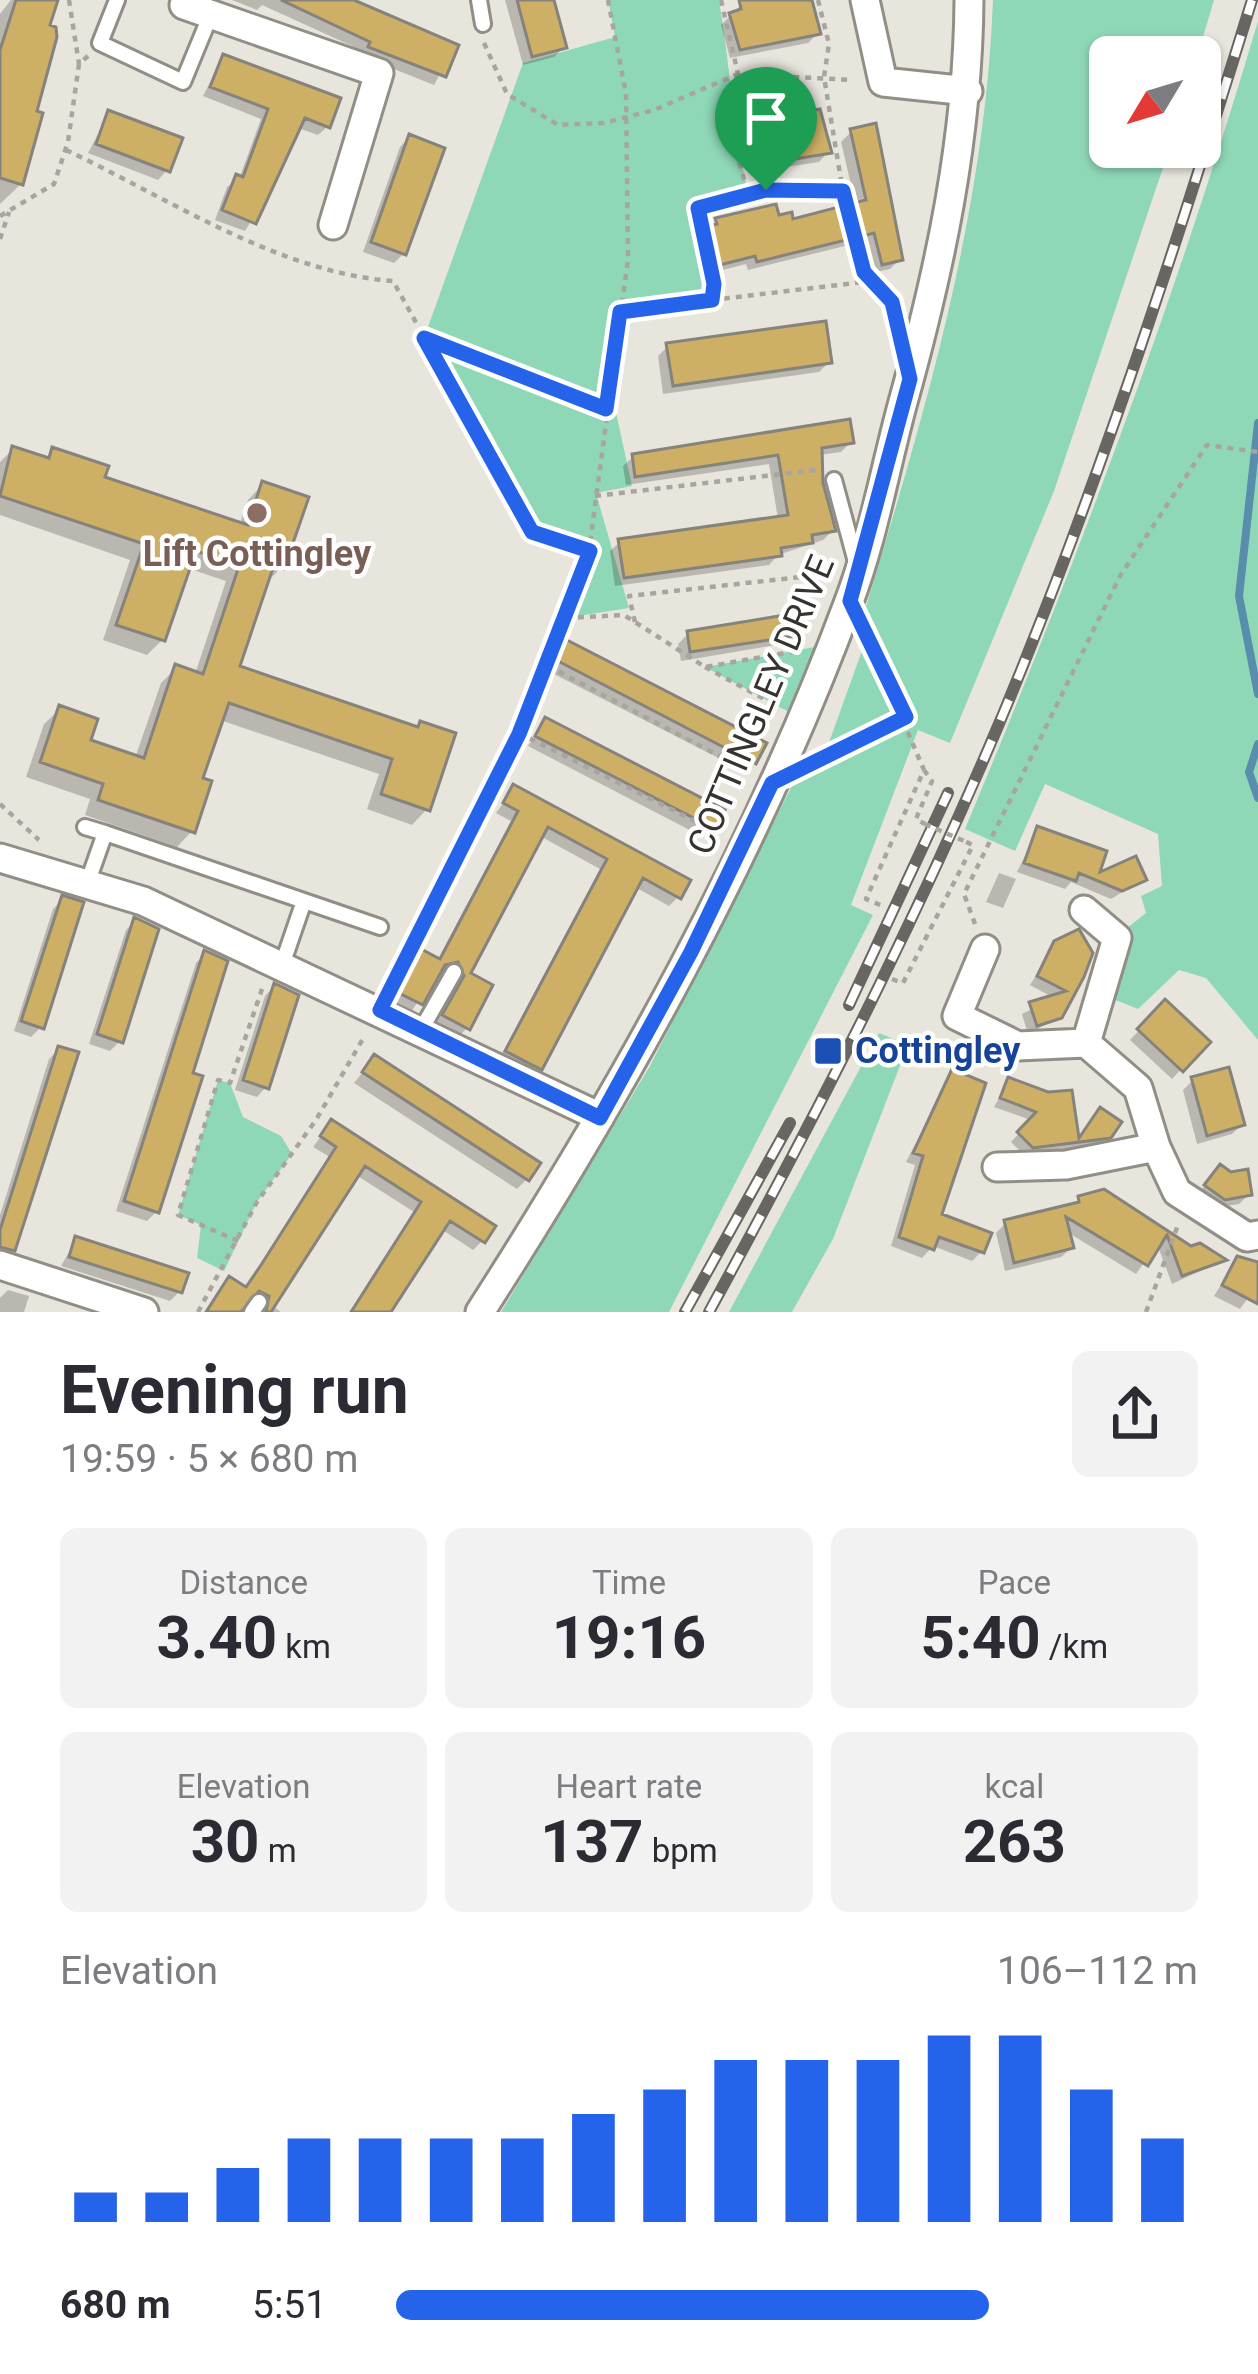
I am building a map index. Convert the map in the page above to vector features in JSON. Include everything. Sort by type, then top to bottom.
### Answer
[{"type":"street","points":[[865,0],[883,82],[968,91]]},
{"type":"street","name":"COTTINGLEY DRIVE","points":[[480,1312],[600,1118],[744,846],[850,601],[952,206],[968,91],[969,0]]},
{"type":"street","points":[[180,2],[379,74],[333,225]]},
{"type":"street","points":[[0,858],[143,901],[600,1118]]},
{"type":"street","points":[[1084,910],[1117,938],[1086,1043]]},
{"type":"street","points":[[985,950],[957,1016],[1018,1046],[1086,1043],[1138,1088],[1156,1147],[1177,1192],[1247,1237],[1258,1235]]},
{"type":"street","points":[[997,1167],[1066,1165],[1156,1147]]},
{"type":"street","points":[[0,1265],[144,1312]]},
{"type":"lane","points":[[117,0],[101,43],[183,82],[212,14]]},
{"type":"lane","points":[[479,0],[483,24]]},
{"type":"lane","points":[[892,302],[910,379]]},
{"type":"lane","points":[[834,474],[858,571]]},
{"type":"lane","points":[[85,826],[380,927]]},
{"type":"lane","points":[[87,884],[105,833]]},
{"type":"lane","points":[[277,963],[304,901]]},
{"type":"lane","points":[[421,1030],[454,972]]},
{"type":"path","points":[[0,217],[54,184],[66,150],[79,64],[69,0]]},
{"type":"path","points":[[198,1312],[256,1202],[316,1120],[380,1010],[519,734],[590,551],[628,259],[626,117],[608,0]]},
{"type":"path","points":[[721,0],[738,74],[726,121],[749,195]]},
{"type":"path","points":[[818,0],[829,44],[824,77],[843,191],[864,272],[892,302]]},
{"type":"path","points":[[483,24],[485,49],[507,94],[558,125],[626,117],[738,74],[883,82]]},
{"type":"path","points":[[79,64],[101,43]]},
{"type":"path","points":[[66,150],[134,182],[166,206],[358,279],[393,281],[532,532],[590,551]]},
{"type":"path","points":[[712,300],[714,284],[698,208],[749,195],[843,191]]},
{"type":"path","points":[[0,239],[10,212]]},
{"type":"path","points":[[620,312],[872,281]]},
{"type":"path","points":[[424,338],[606,409]]},
{"type":"path","points":[[964,894],[1120,575],[1207,445],[1258,452]]},
{"type":"path","points":[[596,496],[834,474]]},
{"type":"path","points":[[635,622],[629,596],[858,571]]},
{"type":"path","points":[[850,601],[932,781],[916,819],[974,845],[903,982],[892,979]]},
{"type":"path","points":[[565,618],[624,615],[705,667],[800,718]]},
{"type":"path","points":[[705,667],[831,644]]},
{"type":"path","points":[[547,666],[772,783],[906,717]]},
{"type":"path","points":[[519,734],[744,846]]},
{"type":"path","points":[[885,907],[866,899],[924,770]]},
{"type":"path","points":[[951,887],[964,894],[985,950]]},
{"type":"path","points":[[238,1240],[178,1216],[218,1080],[230,1083],[277,963]]},
{"type":"path","points":[[1146,1312],[1188,1199]]},
{"type":"green space","points":[[608,0],[719,0],[748,193],[697,209],[711,302],[622,303],[610,385],[632,486],[596,493],[629,608],[565,618],[589,551],[532,532],[424,338],[523,63],[615,37]]},
{"type":"green space","points":[[993,0],[1214,0],[1203,36],[1089,36],[1089,168],[1163,168],[1054,491],[950,743],[918,730],[851,905],[873,915],[669,1312],[501,1312],[650,1066],[794,782],[818,773],[872,623],[865,610],[949,309],[988,79]]},
{"type":"green space","points":[[1258,21],[1258,1040],[1206,978],[1179,970],[1138,1009],[1113,999],[1128,949],[1127,928],[1146,913],[1141,896],[1162,886],[1158,834],[1045,784],[1015,851],[965,829],[1123,429],[1213,168],[1221,168],[1227,124]]},
{"type":"green space","points":[[831,644],[800,718],[705,667]]},
{"type":"green space","points":[[879,1033],[908,1045],[833,1239],[792,1312],[729,1312]]},
{"type":"green space","points":[[218,1080],[230,1083],[243,1117],[281,1136],[292,1154],[257,1202],[224,1271],[197,1258],[201,1225],[178,1215]]},
{"type":"building","points":[[16,0],[58,0],[50,25],[56,27],[57,37],[37,111],[43,113],[23,185],[0,178],[0,50]]},
{"type":"building","points":[[281,0],[354,0],[459,45],[446,77],[368,47],[370,42]]},
{"type":"building","points":[[517,0],[554,0],[567,48],[532,57]]},
{"type":"building","points":[[739,0],[812,0],[821,34],[740,50],[729,13],[741,9]]},
{"type":"building","points":[[223,54],[341,98],[330,128],[305,118],[256,224],[222,210],[236,174],[243,177],[268,109],[210,87]]},
{"type":"building","points":[[820,109],[832,153],[763,164],[760,154],[749,157],[740,124]]},
{"type":"building","points":[[108,110],[183,138],[170,172],[96,144]]},
{"type":"building","points":[[876,123],[903,260],[882,265],[874,233],[757,262],[755,256],[716,266],[706,227],[717,224],[715,218],[776,204],[779,215],[792,212],[793,219],[866,200],[850,129]]},
{"type":"building","points":[[409,134],[445,148],[406,255],[371,242]]},
{"type":"building","points":[[826,321],[832,363],[673,386],[666,343]]},
{"type":"building","points":[[850,419],[854,443],[822,448],[823,483],[836,531],[812,535],[813,543],[781,548],[782,556],[624,578],[618,539],[788,515],[778,455],[635,477],[632,454]]},
{"type":"building","points":[[12,446],[49,458],[52,447],[109,466],[105,477],[248,525],[262,481],[309,497],[284,569],[274,565],[240,666],[418,727],[420,721],[456,733],[430,811],[381,794],[392,759],[229,703],[203,778],[212,781],[195,833],[98,800],[103,784],[40,762],[59,705],[98,719],[91,740],[144,758],[175,664],[203,674],[239,566],[196,551],[165,641],[116,625],[144,544],[0,496]]},
{"type":"building","points":[[791,614],[795,636],[690,652],[687,631]]},
{"type":"building","points":[[567,640],[767,743],[756,764],[556,660]]},
{"type":"building","points":[[545,717],[725,810],[715,829],[535,736]]},
{"type":"building","points":[[513,784],[691,880],[681,899],[643,878],[542,1070],[505,1051],[607,859],[548,827],[471,973],[493,985],[470,1030],[442,1015],[464,976],[458,962],[445,965],[423,1005],[397,992],[421,949],[440,959],[518,811],[503,803]]},
{"type":"building","points":[[1037,826],[1107,851],[1100,872],[1136,856],[1147,880],[1122,891],[1079,873],[1076,881],[1024,863]]},
{"type":"building","points":[[62,895],[84,902],[44,1029],[21,1021]]},
{"type":"building","points":[[134,917],[159,929],[123,1043],[97,1034]]},
{"type":"building","points":[[1079,929],[1093,953],[1084,977],[1062,1018],[1037,1026],[1029,1002],[1066,991],[1037,976],[1054,941]]},
{"type":"building","points":[[204,950],[228,961],[193,1073],[203,1076],[159,1213],[124,1201]]},
{"type":"building","points":[[274,983],[299,995],[269,1089],[243,1080]]},
{"type":"building","points":[[1165,999],[1211,1042],[1183,1072],[1137,1029]]},
{"type":"building","points":[[58,1046],[79,1052],[15,1251],[0,1247],[0,1230]]},
{"type":"building","points":[[374,1054],[541,1163],[529,1181],[362,1072]]},
{"type":"building","points":[[1229,1067],[1245,1125],[1207,1136],[1191,1077]]},
{"type":"building","points":[[952,1069],[986,1083],[942,1214],[992,1233],[984,1253],[939,1237],[934,1250],[899,1237],[923,1156],[913,1153]]},
{"type":"building","points":[[1008,1077],[1048,1092],[1072,1090],[1079,1138],[1100,1107],[1122,1122],[1111,1138],[1033,1148],[1017,1132],[1036,1112],[1000,1098]]},
{"type":"building","points":[[331,1119],[496,1226],[485,1243],[450,1221],[391,1312],[351,1312],[421,1202],[365,1166],[271,1312],[266,1312],[269,1296],[259,1291],[241,1312],[206,1312],[229,1276],[246,1287],[261,1265],[336,1147],[320,1136]]},
{"type":"building","points":[[1220,1164],[1231,1172],[1248,1169],[1252,1195],[1225,1200],[1204,1185]]},
{"type":"building","points":[[1104,1189],[1191,1246],[1200,1243],[1227,1260],[1182,1276],[1167,1235],[1148,1266],[1066,1217],[1074,1248],[1014,1263],[1004,1220],[1079,1202],[1078,1196]]},
{"type":"building","points":[[75,1236],[189,1273],[182,1293],[69,1257]]},
{"type":"building","points":[[1237,1256],[1258,1262],[1258,1304],[1222,1285]]},
{"type":"waterway","points":[[1258,423],[1239,596],[1258,694]]},
{"type":"waterway","points":[[1258,744],[1249,772],[1258,798]]},
{"type":"railway","points":[[709,1312],[881,982],[997,729],[1121,404],[1252,0]]},
{"type":"railway","points":[[849,1005],[948,793]]},
{"type":"railway","points":[[685,1312],[790,1123]]},
{"type":"place","name":"Lift Cottingley","points":[[257,513]]},
{"type":"place","name":"Cottingley","points":[[828,1051]]},
{"type":"route","points":[[766,190],[843,191],[864,272],[892,302],[910,379],[850,601],[906,717],[772,783],[691,952],[600,1118],[380,1010],[519,734],[590,551],[532,532],[424,338],[606,409],[620,312],[712,300],[714,284],[698,208],[766,190]]}]
